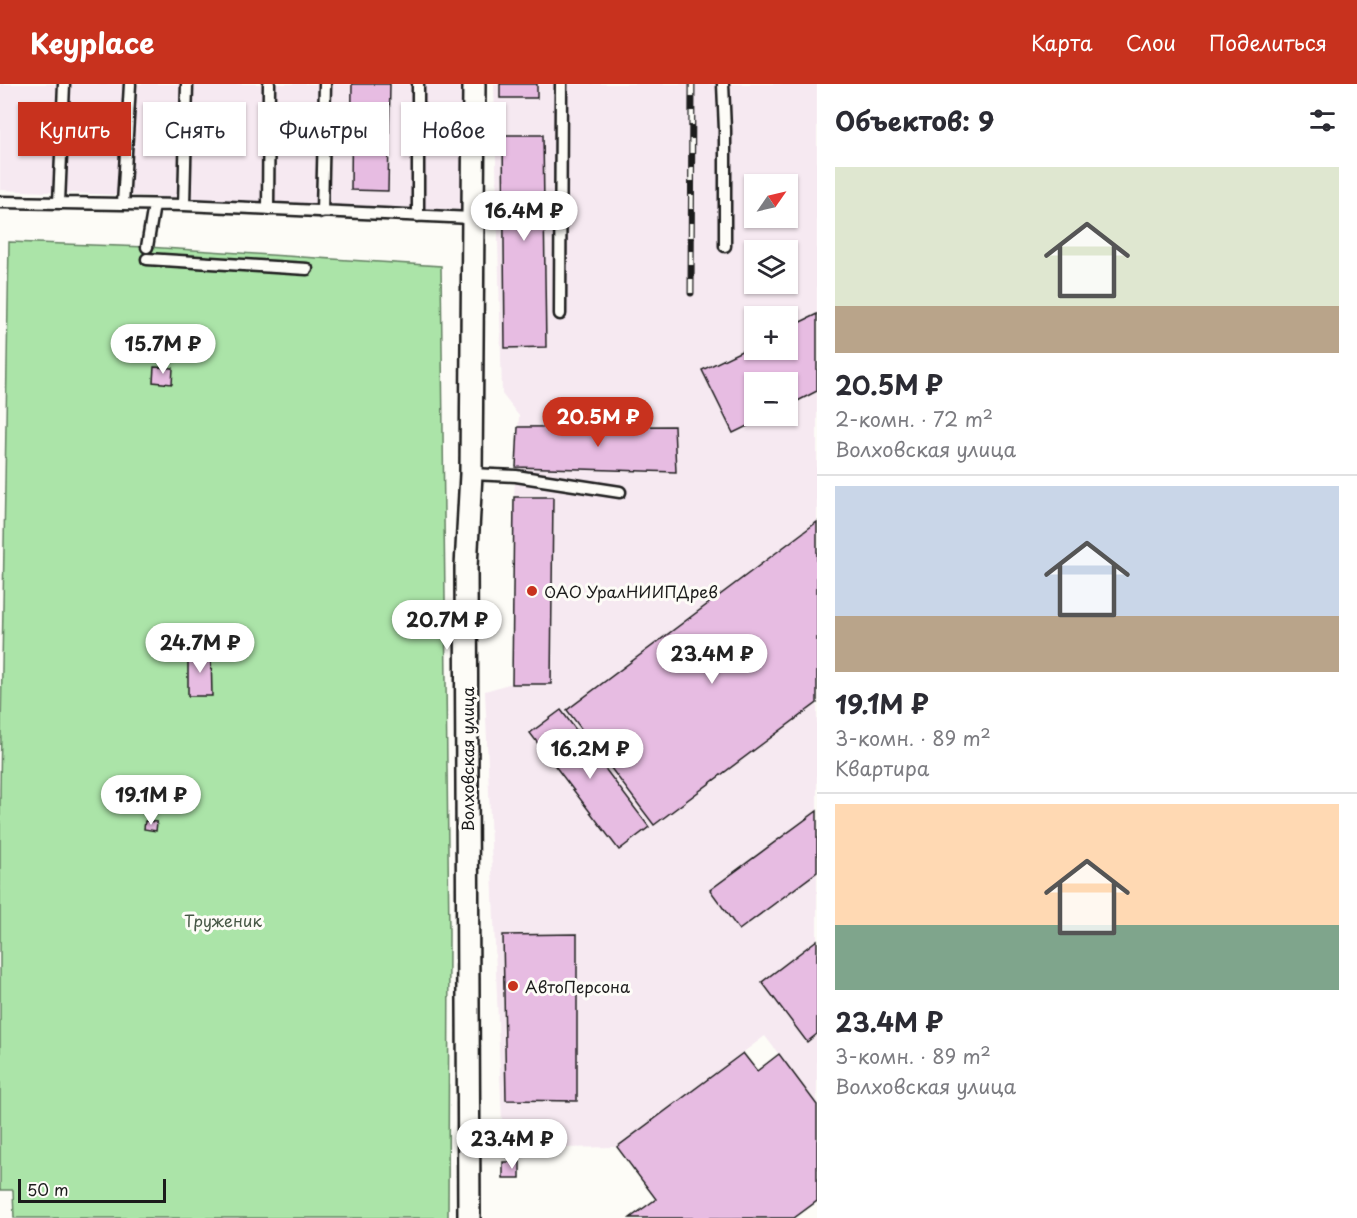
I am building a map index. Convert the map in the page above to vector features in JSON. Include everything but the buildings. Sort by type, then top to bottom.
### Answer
[{"type":"street","name":"Волховская улица","points":[[468,1218],[466,567],[471,474],[474,84]]},
{"type":"lane","points":[[59,203],[64,84]]},
{"type":"lane","points":[[123,204],[130,84]]},
{"type":"lane","points":[[184,205],[187,84]]},
{"type":"lane","points":[[268,209],[269,84]]},
{"type":"lane","points":[[322,212],[325,84]]},
{"type":"lane","points":[[418,84],[418,216]]},
{"type":"lane","points":[[560,314],[561,84]]},
{"type":"lane","points":[[723,84],[725,246]]},
{"type":"lane","points":[[0,202],[184,205],[472,218]]},
{"type":"lane","points":[[147,247],[154,204]]},
{"type":"lane","points":[[147,259],[307,270]]},
{"type":"lane","points":[[471,474],[516,476],[620,492]]},
{"type":"shaded area","points":[[0,84],[464,84],[464,102],[401,102],[401,156],[463,156],[463,210],[0,190]]},
{"type":"shaded area","points":[[494,84],[817,84],[817,1105],[765,1036],[617,1147],[503,1149],[485,691],[512,683],[514,497],[519,416],[502,394],[496,156],[506,156],[506,102],[494,102]]},
{"type":"green space","name":"Труженик","points":[[9,242],[147,247],[441,266],[449,933],[448,1218],[14,1218],[13,1190],[0,1190],[0,789]]},
{"type":"railway","points":[[691,293],[692,84]]},
{"type":"place","name":"ОАО УралНИИПДрев","points":[[532,591]]},
{"type":"place","name":"АвтоПерсона","points":[[513,986]]}]
